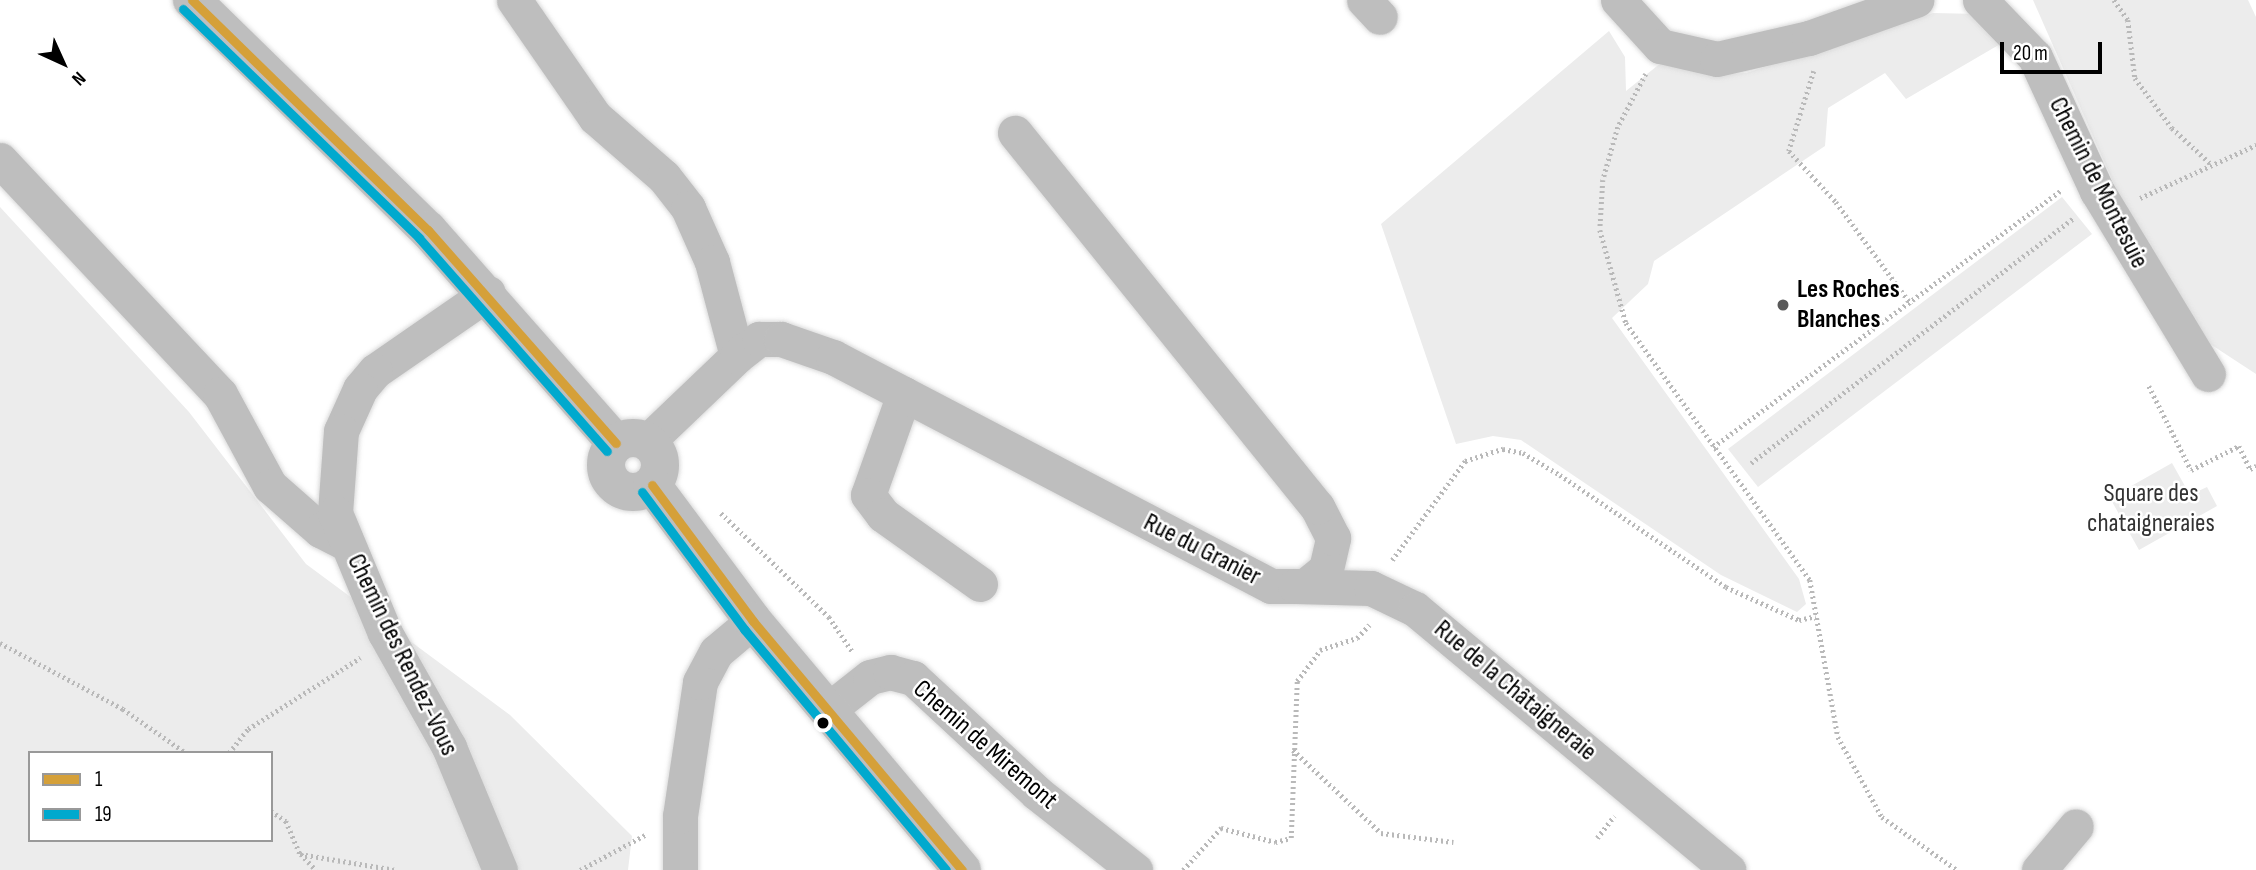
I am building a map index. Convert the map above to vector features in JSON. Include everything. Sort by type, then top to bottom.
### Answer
[{"type":"main road","points":[[192,0],[488,293],[632,442],[607,458],[612,482],[627,492],[664,499],[753,621],[962,870]]},
{"type":"street","points":[[514,0],[595,117],[664,177],[688,208],[712,262],[737,356]]},
{"type":"street","points":[[1618,0],[1660,46],[1717,59],[1809,38],[1916,0]]},
{"type":"street","name":"Chemin de Montesuie","points":[[1980,0],[2035,57],[2093,184],[2114,223],[2208,374]]},
{"type":"street","name":"Rue du Granier","points":[[632,442],[759,339],[781,339],[806,345],[904,394],[1271,586],[1305,586],[1326,569],[1334,538],[1317,507],[1014,133]]},
{"type":"street","points":[[0,160],[220,394],[270,486],[320,530],[346,543]]},
{"type":"street","name":"Chemin des Rendez-Vous","points":[[488,293],[375,371],[350,407],[336,478],[335,513],[385,633],[449,747],[500,870]]},
{"type":"street","points":[[904,394],[868,495],[883,515],[980,584]]},
{"type":"street","name":"Rue de la Châtaigneraie","points":[[1271,586],[1371,588],[1415,610],[1488,664],[1728,870]]},
{"type":"street","points":[[680,870],[680,816],[700,682],[716,652],[753,621]]},
{"type":"street","name":"Chemin de Miremont","points":[[870,677],[890,671],[913,678],[1037,793],[1135,870]]},
{"type":"street","points":[[828,710],[870,677]]},
{"type":"street","points":[[2039,870],[2076,827]]},
{"type":"path","points":[[2114,0],[2128,20],[2135,78],[2172,128],[2211,164]]},
{"type":"path","points":[[1804,67],[1816,64],[1788,151],[1836,202],[1911,304]]},
{"type":"path","points":[[1652,65],[1618,127],[1603,180],[1600,230],[1626,323],[1810,580],[1838,737],[1882,817],[1957,870]]},
{"type":"path","points":[[2114,223],[2150,188],[2256,145]]},
{"type":"path","points":[[1713,447],[1911,304],[2077,177],[2093,184],[2077,215],[1751,463]]},
{"type":"path","points":[[2149,386],[2191,470],[2239,446],[2250,469],[2256,466]]},
{"type":"path","points":[[1183,870],[1221,828],[1275,842],[1291,838],[1293,698],[1303,667],[1320,650],[1366,633],[1371,588],[1465,461],[1503,449],[1523,453],[1726,587],[1799,620],[1816,616]]},
{"type":"path","points":[[664,499],[719,511],[829,618],[870,677]]},
{"type":"path","points":[[231,751],[248,729],[345,673],[385,633]]},
{"type":"path","points":[[0,643],[123,709],[183,751]]},
{"type":"path","points":[[1293,750],[1381,833],[1453,842]]},
{"type":"path","points":[[273,812],[286,821],[300,854],[316,870]]},
{"type":"path","points":[[580,870],[680,816]]},
{"type":"path","points":[[300,854],[396,870]]},
{"type":"green space","points":[[2033,0],[2248,0],[2256,17],[2256,374],[2204,340],[2122,202]]},
{"type":"green space","points":[[1933,13],[1979,14],[2002,43],[1906,99],[1885,73],[1828,108],[1825,146],[1654,261],[1648,284],[1612,318],[1799,579],[1806,604],[1797,612],[1721,575],[1521,440],[1493,436],[1456,444],[1381,224],[1609,31],[1625,57],[1626,91],[1667,58],[1706,75],[1746,73]]},
{"type":"green space","points":[[2062,197],[2092,234],[1758,487],[1728,449]]},
{"type":"green space","points":[[0,207],[189,412],[306,564],[510,715],[632,836],[628,870],[0,870]]},
{"type":"green space","name":"Square des chataigneraies","points":[[2172,463],[2190,495],[2207,487],[2217,506],[2139,550],[2110,498]]},
{"type":"transit line","name":"1","points":[[192,0],[428,230],[616,443]]},
{"type":"transit line","name":"19","points":[[183,9],[419,238],[607,451]]},
{"type":"transit line","name":"1","points":[[652,485],[753,621],[962,870]]},
{"type":"transit line","name":"19","points":[[642,492],[744,629],[946,870]]},
{"type":"place","name":"Les Roches Blanches","points":[[1783,305]]}]
